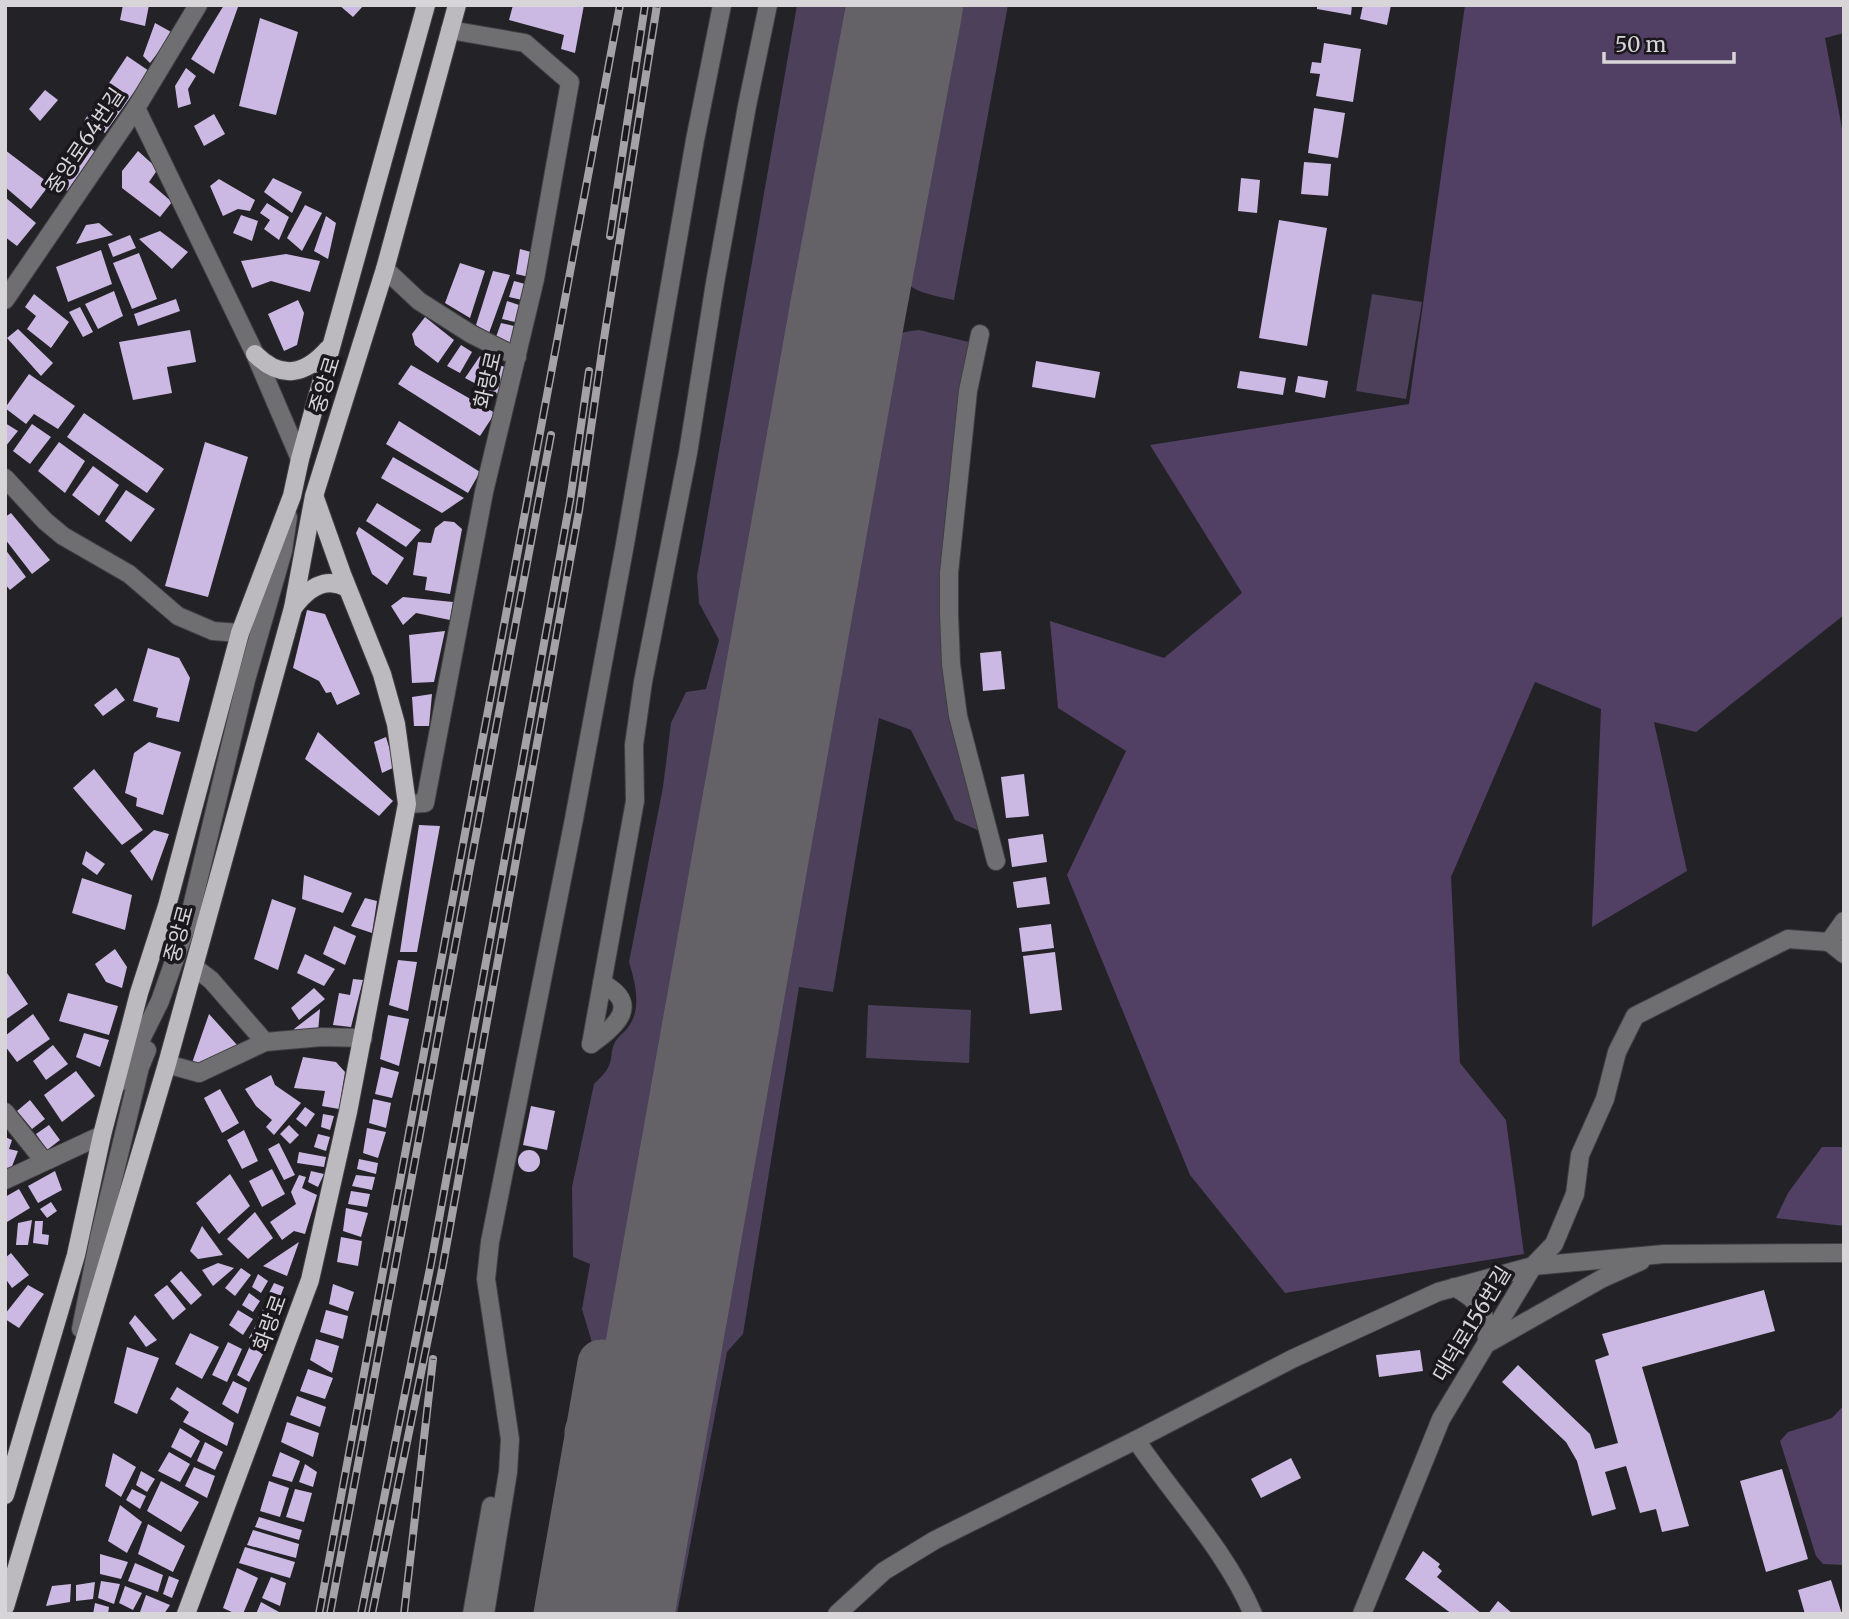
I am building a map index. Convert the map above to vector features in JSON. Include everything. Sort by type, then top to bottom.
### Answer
[{"type":"main road","name":"중앙로","points":[[5,1495],[76,1255],[102,1135],[139,993],[167,906],[240,633],[292,496],[300,458],[426,5]]},
{"type":"main road","name":"중앙로","points":[[5,1607],[167,1064],[293,608],[314,496],[385,269],[457,5]]},
{"type":"main road","points":[[255,354],[272,368],[299,371],[315,363],[331,347]]},
{"type":"main road","name":"화랑로","points":[[186,1614],[310,1280],[363,1038],[407,804],[396,724],[386,687],[300,458]]},
{"type":"main road","points":[[293,608],[310,590],[324,584],[336,583],[348,588]]},
{"type":"street","name":"중앙로64번길","points":[[5,300],[136,108],[198,5]]},
{"type":"street","points":[[485,1614],[508,1472],[510,1439],[486,1279],[490,1242],[574,819],[695,140],[722,5]]},
{"type":"street","points":[[602,983],[635,802],[634,745],[643,682],[681,493],[747,106],[768,5]]},
{"type":"street","name":"화랑로","points":[[407,804],[425,803],[484,492],[535,279],[570,82],[525,43],[450,30]]},
{"type":"street","name":"중앙로","points":[[136,108],[255,354],[300,458]]},
{"type":"street","points":[[385,269],[419,301],[471,334],[517,357]]},
{"type":"street","points":[[980,334],[968,391],[953,528],[950,639],[958,716],[996,861]]},
{"type":"street","points":[[5,478],[45,521],[63,536],[129,574],[178,616],[213,631],[240,633]]},
{"type":"street","points":[[111,1100],[160,1001],[189,919],[246,680],[283,551],[292,496]]},
{"type":"street","points":[[64,1415],[99,1238],[140,1067],[209,910]]},
{"type":"street","points":[[1829,942],[1844,921]]},
{"type":"street","points":[[837,1614],[884,1571],[935,1540],[1292,1359],[1438,1292],[1534,1266],[1554,1244],[1575,1194],[1580,1155],[1605,1100],[1617,1052],[1635,1016],[1788,939],[1829,942],[1844,954]]},
{"type":"street","points":[[194,967],[211,981],[265,1042]]},
{"type":"street","points":[[167,1064],[198,1073],[265,1042],[322,1037],[363,1038]]},
{"type":"street","points":[[5,1112],[44,1161]]},
{"type":"street","points":[[5,1180],[102,1135]]},
{"type":"street","name":"대덕로156번길","points":[[1362,1614],[1441,1419],[1534,1266],[1653,1255],[1844,1253]]},
{"type":"street","points":[[1454,1287],[1470,1296],[1482,1310],[1487,1326],[1487,1343],[1591,1284],[1653,1255]]},
{"type":"street","points":[[472,1614],[497,1469],[510,1439]]},
{"type":"street","points":[[1136,1440],[1208,1537],[1243,1592],[1253,1614]]},
{"type":"shaded area","points":[[797,5],[883,5],[634,1389],[613,1380],[617,1355],[593,1346],[582,1309],[590,1264],[573,1257],[572,1187],[594,1084],[607,1069],[614,1043],[629,1026],[635,1011],[635,986],[629,962],[663,787],[671,723],[686,692],[706,689],[719,640],[699,603],[697,576]]},
{"type":"shaded area","points":[[937,5],[1008,5],[954,300],[930,295],[903,280],[897,272],[890,248]]},
{"type":"shaded area","points":[[1465,5],[1844,5],[1844,33],[1825,38],[1844,139],[1844,615],[1696,732],[1654,722],[1687,871],[1592,927],[1601,709],[1535,682],[1451,877],[1460,1063],[1506,1120],[1524,1254],[1285,1293],[1190,1175],[1067,875],[1126,751],[1058,708],[1050,621],[1164,658],[1242,593],[1150,445],[1409,404]]},
{"type":"shaded area","points":[[1372,294],[1422,302],[1406,399],[1356,391]]},
{"type":"shaded area","points":[[919,330],[969,342],[956,420],[944,529],[943,646],[982,832],[955,820],[911,730],[879,718],[833,992],[799,987],[743,1334],[727,1352],[677,1614],[643,1614],[870,362],[878,348],[889,338]]},
{"type":"shaded area","points":[[868,1005],[971,1010],[969,1063],[866,1058]]},
{"type":"shaded area","points":[[1822,1147],[1844,1147],[1844,1226],[1776,1218],[1788,1193]]},
{"type":"shaded area","points":[[1844,1405],[1844,1565],[1823,1564],[1816,1556],[1780,1441],[1788,1432],[1832,1418]]},
{"type":"building","points":[[123,5],[149,5],[145,26],[120,20]]},
{"type":"building","points":[[224,5],[238,7],[214,74],[191,59]]},
{"type":"building","points":[[339,5],[364,5],[353,17]]},
{"type":"building","points":[[513,5],[584,5],[575,53],[561,49],[564,35],[509,20]]},
{"type":"building","points":[[1317,5],[1352,5],[1351,15],[1317,9]]},
{"type":"building","points":[[1363,5],[1391,5],[1387,25],[1360,19]]},
{"type":"building","points":[[260,18],[298,32],[276,115],[239,106]]},
{"type":"building","points":[[155,23],[173,33],[150,63],[143,56]]},
{"type":"building","points":[[1324,43],[1361,49],[1353,102],[1316,96],[1320,74],[1310,73],[1312,62],[1321,63]]},
{"type":"building","points":[[127,56],[149,71],[105,133],[84,121]]},
{"type":"building","points":[[186,68],[196,76],[188,89],[191,104],[178,108],[175,86]]},
{"type":"building","points":[[45,90],[58,100],[40,121],[29,109]]},
{"type":"building","points":[[1314,108],[1345,113],[1338,158],[1308,153]]},
{"type":"building","points":[[214,114],[225,134],[204,146],[194,126]]},
{"type":"building","points":[[83,142],[95,152],[67,191],[62,187],[66,168]]},
{"type":"building","points":[[5,150],[50,184],[31,209],[5,187]]},
{"type":"building","points":[[138,151],[158,169],[149,182],[172,202],[160,217],[122,188],[122,171]]},
{"type":"building","points":[[1304,162],[1331,164],[1328,196],[1301,194]]},
{"type":"building","points":[[273,178],[302,192],[292,213],[264,192]]},
{"type":"building","points":[[1241,178],[1260,180],[1257,213],[1238,211]]},
{"type":"building","points":[[219,179],[255,200],[250,211],[238,209],[223,216],[210,186]]},
{"type":"building","points":[[5,197],[36,223],[17,246],[5,237]]},
{"type":"building","points":[[267,203],[289,217],[279,240],[264,229],[270,220],[260,213]]},
{"type":"building","points":[[305,205],[322,213],[302,251],[287,238]]},
{"type":"building","points":[[241,215],[258,221],[252,241],[233,233]]},
{"type":"building","points":[[326,216],[336,223],[328,259],[314,251]]},
{"type":"building","points":[[1279,220],[1327,228],[1307,346],[1259,338]]},
{"type":"building","points":[[99,223],[113,235],[76,244],[86,225]]},
{"type":"building","points":[[160,231],[188,252],[172,269],[139,239]]},
{"type":"building","points":[[130,235],[136,248],[113,257],[108,244]]},
{"type":"building","points":[[520,249],[531,252],[529,277],[516,274]]},
{"type":"building","points":[[101,250],[112,284],[68,302],[56,267]]},
{"type":"building","points":[[139,253],[157,299],[132,309],[113,263]]},
{"type":"building","points":[[286,254],[320,261],[310,292],[271,281],[252,288],[241,261]]},
{"type":"building","points":[[460,263],[485,271],[470,318],[445,303]]},
{"type":"building","points":[[493,271],[510,275],[489,333],[476,325]]},
{"type":"building","points":[[514,281],[525,284],[522,300],[509,297]]},
{"type":"building","points":[[114,291],[123,316],[98,329],[85,304]]},
{"type":"building","points":[[34,294],[69,322],[51,348],[27,329],[36,316],[25,307]]},
{"type":"building","points":[[176,299],[180,311],[138,326],[134,314]]},
{"type":"building","points":[[298,300],[304,313],[297,345],[284,351],[268,314]]},
{"type":"building","points":[[507,301],[519,305],[515,322],[502,319]]},
{"type":"building","points":[[80,307],[93,332],[83,337],[69,312]]},
{"type":"building","points":[[425,317],[454,340],[438,363],[415,345],[412,334]]},
{"type":"building","points":[[501,323],[514,326],[510,344],[496,337]]},
{"type":"building","points":[[18,329],[53,363],[41,376],[7,338]]},
{"type":"building","points":[[190,330],[196,362],[167,367],[172,393],[133,400],[119,342]]},
{"type":"building","points":[[461,345],[472,352],[460,373],[447,366]]},
{"type":"building","points":[[480,356],[491,361],[478,385],[465,378]]},
{"type":"building","points":[[1036,361],[1100,372],[1095,398],[1032,387]]},
{"type":"building","points":[[496,364],[508,368],[496,397],[482,389]]},
{"type":"building","points":[[411,365],[495,413],[480,436],[398,384]]},
{"type":"building","points":[[1240,371],[1286,378],[1283,395],[1237,388]]},
{"type":"building","points":[[29,374],[75,406],[58,429],[34,414],[26,424],[5,408]]},
{"type":"building","points":[[1298,376],[1328,381],[1325,398],[1295,392]]},
{"type":"building","points":[[84,413],[164,469],[147,493],[67,437]]},
{"type":"building","points":[[399,421],[480,472],[468,493],[386,444]]},
{"type":"building","points":[[5,423],[18,431],[5,447]]},
{"type":"building","points":[[32,424],[51,437],[30,464],[13,451]]},
{"type":"building","points":[[59,442],[85,461],[65,493],[38,471]]},
{"type":"building","points":[[205,442],[248,457],[208,597],[165,586]]},
{"type":"building","points":[[393,457],[464,498],[442,513],[381,478]]},
{"type":"building","points":[[93,466],[119,485],[99,516],[72,495]]},
{"type":"building","points":[[126,490],[155,509],[131,542],[105,521]]},
{"type":"building","points":[[377,503],[421,530],[406,547],[366,521]]},
{"type":"building","points":[[11,513],[50,560],[32,574],[5,539],[5,517]]},
{"type":"building","points":[[444,521],[454,522],[462,529],[450,594],[425,590],[427,577],[413,575],[418,542],[431,543],[435,528]]},
{"type":"building","points":[[359,527],[404,558],[387,585],[372,574],[356,533]]},
{"type":"building","points":[[5,549],[26,577],[10,590],[5,584]]},
{"type":"building","points":[[403,597],[453,602],[450,620],[416,613],[403,625],[391,606]]},
{"type":"building","points":[[307,610],[325,614],[360,694],[337,705],[331,692],[326,693],[319,681],[293,668]]},
{"type":"building","points":[[445,631],[434,682],[412,683],[409,635]]},
{"type":"building","points":[[148,648],[179,658],[190,678],[179,722],[156,717],[158,708],[133,701]]},
{"type":"building","points":[[1001,651],[1005,689],[983,691],[980,653]]},
{"type":"building","points":[[116,688],[125,700],[103,716],[94,705]]},
{"type":"building","points":[[432,694],[429,726],[414,726],[412,697]]},
{"type":"building","points":[[318,732],[393,801],[379,816],[305,759]]},
{"type":"building","points":[[386,737],[395,767],[382,773],[374,742]]},
{"type":"building","points":[[149,742],[181,752],[163,815],[136,806],[137,798],[125,793],[134,753]]},
{"type":"building","points":[[94,769],[143,830],[122,845],[73,788]]},
{"type":"building","points":[[1024,774],[1029,816],[1006,818],[1001,777]]},
{"type":"building","points":[[419,825],[440,826],[417,952],[400,952]]},
{"type":"building","points":[[154,830],[169,834],[152,881],[130,851]]},
{"type":"building","points":[[1043,834],[1047,862],[1012,867],[1008,839]]},
{"type":"building","points":[[86,851],[105,864],[97,875],[82,864]]},
{"type":"building","points":[[304,875],[352,893],[343,913],[302,899]]},
{"type":"building","points":[[1046,877],[1050,904],[1017,908],[1013,882]]},
{"type":"building","points":[[82,878],[132,895],[125,930],[72,913]]},
{"type":"building","points":[[365,898],[377,901],[372,933],[351,926]]},
{"type":"building","points":[[272,899],[296,908],[278,970],[254,959]]},
{"type":"building","points":[[1051,924],[1054,948],[1022,952],[1019,928]]},
{"type":"building","points":[[334,926],[356,936],[345,965],[323,954]]},
{"type":"building","points":[[115,949],[127,967],[122,988],[106,982],[95,964]]},
{"type":"building","points":[[1055,952],[1062,1010],[1030,1014],[1023,956]]},
{"type":"building","points":[[305,954],[335,969],[324,986],[297,973]]},
{"type":"building","points":[[398,960],[417,962],[408,1011],[389,1005]]},
{"type":"building","points":[[5,970],[28,1004],[5,1020]]},
{"type":"building","points":[[353,979],[363,980],[351,1027],[333,1025],[339,993],[350,995]]},
{"type":"building","points":[[314,988],[325,999],[299,1020],[291,1008]]},
{"type":"building","points":[[68,993],[118,1006],[109,1035],[59,1021]]},
{"type":"building","points":[[320,1009],[318,1032],[295,1035],[294,1029]]},
{"type":"building","points":[[33,1014],[50,1039],[17,1062],[5,1046],[5,1036]]},
{"type":"building","points":[[209,1014],[238,1046],[199,1065],[192,1063]]},
{"type":"building","points":[[388,1015],[409,1019],[399,1066],[380,1059]]},
{"type":"building","points":[[84,1033],[109,1040],[100,1067],[76,1057]]},
{"type":"building","points":[[53,1045],[68,1064],[46,1080],[33,1061]]},
{"type":"building","points":[[303,1057],[336,1062],[345,1072],[339,1109],[322,1106],[325,1091],[294,1088]]},
{"type":"building","points":[[381,1067],[399,1072],[392,1098],[375,1094]]},
{"type":"building","points":[[76,1071],[95,1096],[62,1122],[44,1095]]},
{"type":"building","points":[[271,1075],[275,1085],[301,1103],[274,1135],[266,1127],[272,1120],[256,1106],[245,1089]]},
{"type":"building","points":[[220,1089],[239,1123],[222,1133],[204,1098]]},
{"type":"building","points":[[373,1099],[391,1103],[386,1128],[369,1123]]},
{"type":"building","points":[[30,1100],[45,1119],[32,1129],[17,1111]]},
{"type":"building","points":[[531,1106],[555,1111],[547,1150],[523,1145]]},
{"type":"building","points":[[305,1107],[315,1114],[306,1127],[296,1119]]},
{"type":"building","points":[[323,1114],[334,1116],[330,1130],[321,1127]]},
{"type":"building","points":[[49,1125],[60,1140],[47,1150],[36,1134]]},
{"type":"building","points":[[289,1125],[299,1135],[290,1144],[280,1134]]},
{"type":"building","points":[[367,1128],[386,1132],[378,1158],[363,1153]]},
{"type":"building","points":[[244,1130],[258,1161],[242,1169],[227,1140]]},
{"type":"building","points":[[318,1134],[330,1137],[326,1151],[314,1147]]},
{"type":"building","points":[[5,1137],[12,1140],[9,1149],[18,1151],[11,1169],[5,1167]]},
{"type":"building","points":[[279,1143],[295,1175],[284,1180],[268,1149]]},
{"type":"building","points":[[529,1150],[537,1153],[540,1161],[537,1169],[529,1172],[521,1169],[518,1161],[521,1153]]},
{"type":"building","points":[[299,1152],[326,1157],[324,1167],[297,1163]]},
{"type":"building","points":[[359,1159],[378,1163],[376,1174],[357,1169]]},
{"type":"building","points":[[272,1169],[285,1194],[262,1207],[249,1181]]},
{"type":"building","points":[[55,1171],[62,1190],[38,1203],[28,1186]]},
{"type":"building","points":[[311,1171],[324,1174],[318,1187],[308,1182]]},
{"type":"building","points":[[230,1174],[250,1206],[219,1234],[196,1203]]},
{"type":"building","points":[[299,1175],[306,1177],[302,1188],[317,1195],[305,1234],[294,1231],[282,1240],[270,1222],[296,1204],[291,1192]]},
{"type":"building","points":[[356,1175],[375,1177],[372,1190],[352,1186]]},
{"type":"building","points":[[19,1189],[30,1208],[7,1222],[5,1197]]},
{"type":"building","points":[[351,1191],[370,1194],[367,1207],[348,1204]]},
{"type":"building","points":[[51,1202],[57,1211],[47,1218],[40,1209]]},
{"type":"building","points":[[346,1208],[368,1213],[361,1237],[343,1231]]},
{"type":"building","points":[[255,1212],[273,1238],[248,1259],[227,1239]]},
{"type":"building","points":[[32,1220],[28,1245],[16,1245],[18,1223]]},
{"type":"building","points":[[35,1221],[43,1221],[42,1234],[49,1235],[48,1245],[33,1243]]},
{"type":"building","points":[[202,1226],[223,1255],[198,1259],[190,1251]]},
{"type":"building","points":[[341,1237],[362,1241],[358,1266],[337,1262]]},
{"type":"building","points":[[299,1242],[287,1276],[263,1266]]},
{"type":"building","points":[[11,1253],[29,1275],[12,1288],[5,1278],[5,1258]]},
{"type":"building","points":[[218,1263],[234,1268],[213,1286],[202,1270]]},
{"type":"building","points":[[241,1268],[251,1275],[235,1296],[225,1288]]},
{"type":"building","points":[[181,1271],[202,1295],[191,1305],[170,1281]]},
{"type":"building","points":[[258,1274],[268,1281],[261,1293],[252,1287]]},
{"type":"building","points":[[274,1283],[284,1287],[278,1302],[267,1297]]},
{"type":"building","points":[[333,1284],[354,1292],[348,1311],[329,1304]]},
{"type":"building","points":[[28,1285],[44,1294],[19,1328],[5,1319],[5,1314]]},
{"type":"building","points":[[167,1285],[186,1309],[173,1320],[154,1295]]},
{"type":"building","points":[[1764,1290],[1775,1331],[1642,1367],[1689,1526],[1662,1532],[1656,1509],[1640,1513],[1626,1466],[1605,1472],[1616,1509],[1592,1516],[1577,1461],[1566,1442],[1502,1382],[1518,1365],[1590,1434],[1595,1449],[1618,1443],[1595,1360],[1609,1355],[1602,1334]]},
{"type":"building","points":[[249,1293],[260,1301],[253,1312],[242,1305]]},
{"type":"building","points":[[266,1304],[277,1309],[269,1325],[258,1318]]},
{"type":"building","points":[[238,1310],[253,1319],[243,1335],[229,1325]]},
{"type":"building","points":[[326,1310],[348,1316],[343,1339],[320,1332]]},
{"type":"building","points":[[135,1315],[157,1340],[146,1347],[129,1323]]},
{"type":"building","points":[[257,1323],[270,1331],[262,1347],[249,1338]]},
{"type":"building","points":[[190,1333],[219,1347],[202,1379],[175,1364]]},
{"type":"building","points":[[316,1339],[339,1346],[332,1373],[310,1360]]},
{"type":"building","points":[[228,1342],[242,1349],[227,1382],[212,1375]]},
{"type":"building","points":[[250,1346],[263,1354],[249,1382],[237,1375]]},
{"type":"building","points":[[127,1347],[159,1358],[137,1414],[114,1403]]},
{"type":"building","points":[[1420,1350],[1423,1371],[1379,1377],[1376,1355]]},
{"type":"building","points":[[308,1369],[333,1378],[325,1399],[300,1391]]},
{"type":"building","points":[[233,1381],[247,1388],[238,1414],[222,1404]]},
{"type":"building","points":[[177,1387],[234,1423],[227,1446],[183,1422],[189,1412],[170,1399]]},
{"type":"building","points":[[297,1396],[326,1407],[320,1427],[290,1415]]},
{"type":"building","points":[[287,1422],[319,1433],[313,1457],[281,1442]]},
{"type":"building","points":[[180,1428],[200,1441],[191,1458],[171,1447]]},
{"type":"building","points":[[205,1442],[223,1452],[215,1470],[197,1461]]},
{"type":"building","points":[[169,1452],[190,1464],[180,1482],[158,1471]]},
{"type":"building","points":[[280,1452],[300,1461],[292,1482],[272,1476]]},
{"type":"building","points":[[113,1453],[136,1467],[121,1497],[105,1486]]},
{"type":"building","points":[[1291,1458],[1301,1478],[1261,1498],[1251,1479]]},
{"type":"building","points":[[305,1464],[317,1472],[313,1487],[299,1482]]},
{"type":"building","points":[[194,1467],[215,1476],[207,1498],[185,1486]]},
{"type":"building","points":[[1782,1469],[1808,1559],[1766,1572],[1740,1481]]},
{"type":"building","points":[[141,1471],[155,1479],[147,1492],[136,1485]]},
{"type":"building","points":[[161,1481],[199,1502],[181,1532],[147,1511]]},
{"type":"building","points":[[269,1481],[289,1488],[280,1517],[260,1511]]},
{"type":"building","points":[[132,1489],[146,1496],[140,1509],[126,1500]]},
{"type":"building","points":[[295,1489],[312,1493],[304,1522],[286,1517]]},
{"type":"building","points":[[120,1505],[142,1522],[127,1553],[108,1541]]},
{"type":"building","points":[[259,1517],[302,1530],[299,1540],[255,1527]]},
{"type":"building","points":[[148,1524],[185,1546],[173,1572],[138,1554]]},
{"type":"building","points":[[253,1530],[299,1544],[296,1558],[247,1545]]},
{"type":"building","points":[[245,1547],[295,1562],[290,1578],[239,1563]]},
{"type":"building","points":[[1423,1551],[1440,1564],[1438,1567],[1442,1571],[1437,1577],[1482,1614],[1452,1614],[1405,1579]]},
{"type":"building","points":[[100,1554],[128,1562],[121,1579],[100,1574]]},
{"type":"building","points":[[135,1563],[163,1575],[158,1592],[128,1581]]},
{"type":"building","points":[[237,1568],[258,1578],[243,1614],[223,1608]]},
{"type":"building","points":[[169,1576],[179,1580],[172,1598],[163,1594]]},
{"type":"building","points":[[271,1577],[286,1583],[280,1606],[262,1598]]},
{"type":"building","points":[[1831,1580],[1842,1614],[1805,1614],[1798,1590]]},
{"type":"building","points":[[101,1581],[120,1584],[114,1604],[98,1598]]},
{"type":"building","points":[[95,1582],[93,1599],[76,1601],[76,1585]]},
{"type":"building","points":[[71,1584],[70,1602],[46,1606],[52,1586]]},
{"type":"building","points":[[125,1586],[142,1593],[133,1610],[119,1603]]},
{"type":"building","points":[[146,1595],[170,1605],[164,1614],[140,1612]]},
{"type":"building","points":[[1498,1601],[1513,1614],[1488,1614]]},
{"type":"building","points":[[261,1602],[279,1612],[278,1614],[256,1614]]},
{"type":"building","points":[[95,1603],[109,1607],[108,1614],[93,1614]]},
{"type":"taxiway","points":[[557,1614],[601,1363]]},
{"type":"taxiway","points":[[588,1432],[606,1419],[641,1411],[655,1393]]},
{"type":"runway","points":[[616,1614],[848,309],[905,5]]},
{"type":"railway","points":[[319,1614],[620,5]]},
{"type":"railway","points":[[610,236],[645,5]]},
{"type":"railway","points":[[372,1614],[443,1265],[579,511],[657,5]]},
{"type":"railway","points":[[361,1614],[431,1263],[570,501],[589,371]]},
{"type":"railway","points":[[330,1614],[551,435]]},
{"type":"railway","points":[[404,1614],[433,1359]]}]
